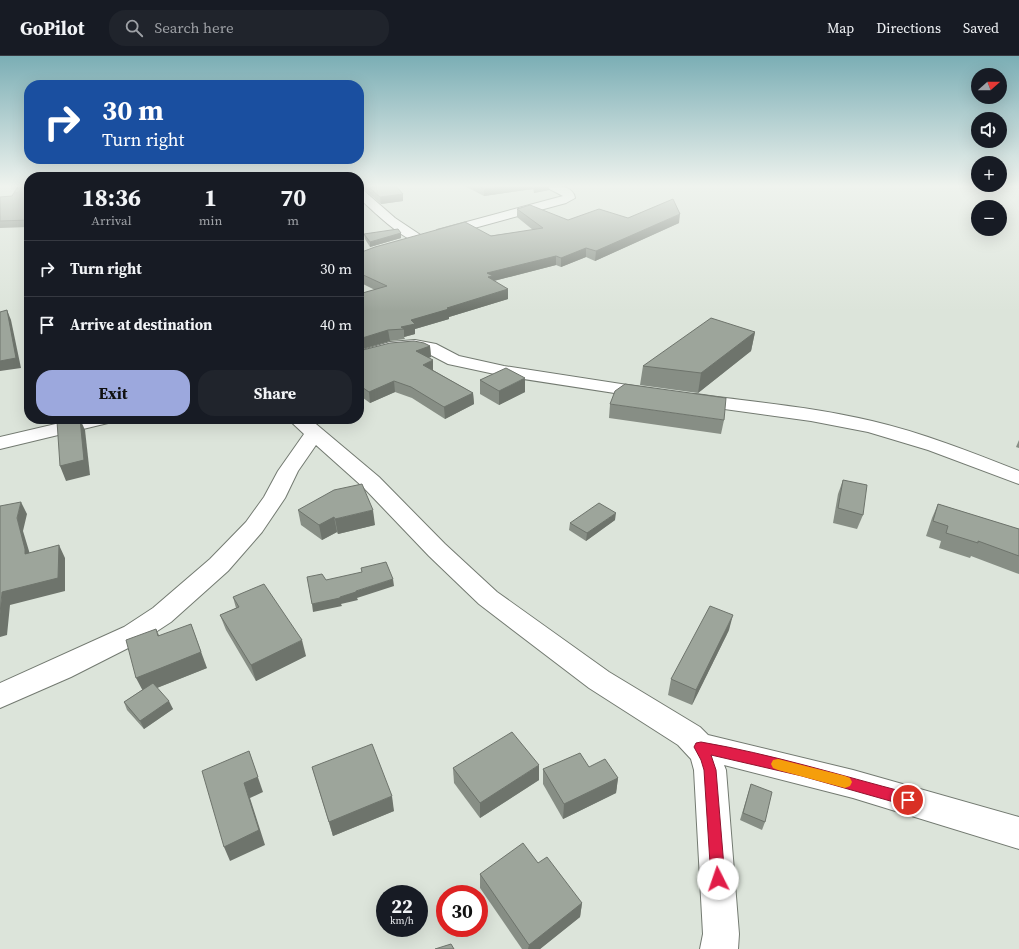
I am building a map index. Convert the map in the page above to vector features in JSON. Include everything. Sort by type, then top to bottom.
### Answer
[{"type":"street","points":[[399,227],[417,239]]},
{"type":"street","points":[[399,244],[464,227]]},
{"type":"street","points":[[364,355],[390,347],[415,345],[430,348],[454,360],[504,371],[668,396],[814,415],[851,422],[935,446],[1019,478]]},
{"type":"street","points":[[0,443],[80,424]]},
{"type":"street","points":[[0,696],[62,669],[132,634],[162,615],[219,565],[254,527],[274,498],[288,471],[306,426],[371,482],[437,550],[488,598],[600,680],[668,722],[689,736],[701,747],[707,759],[710,770],[721,934],[719,949]]},
{"type":"street","points":[[701,747],[731,753],[846,782],[1019,833]]},
{"type":"building","points":[[448,227],[474,227],[491,236],[543,228],[541,227],[651,227],[596,251],[586,248],[561,258],[556,256],[487,273],[493,276],[488,277],[508,289],[411,320],[415,324],[401,327],[404,329],[388,330],[364,337],[364,293],[387,286],[364,275],[364,251]]},
{"type":"building","points":[[398,229],[401,233],[370,242],[364,234]]},
{"type":"building","points":[[7,310],[16,358],[0,361],[0,312]]},
{"type":"building","points":[[711,318],[755,332],[701,373],[643,366]]},
{"type":"building","points":[[414,341],[430,346],[416,351],[433,360],[423,365],[473,393],[444,407],[411,387],[394,381],[369,392],[364,388],[364,350],[390,343]]},
{"type":"building","points":[[506,368],[525,378],[499,391],[480,380]]},
{"type":"building","points":[[625,384],[726,398],[724,420],[610,404],[615,391]]},
{"type":"building","points":[[57,424],[80,424],[84,460],[60,466]]},
{"type":"building","points":[[843,480],[867,485],[863,515],[838,508]]},
{"type":"building","points":[[362,484],[373,510],[335,519],[334,517],[319,525],[298,510],[334,490]]},
{"type":"building","points":[[21,502],[17,518],[25,554],[59,545],[58,578],[2,592],[0,614],[0,506]]},
{"type":"building","points":[[599,503],[616,513],[587,533],[570,523]]},
{"type":"building","points":[[938,504],[1019,529],[1019,556],[978,541],[978,543],[946,533],[948,526],[933,521]]},
{"type":"building","points":[[386,562],[393,579],[340,598],[312,604],[307,577],[322,574],[326,580],[362,572],[361,568]]},
{"type":"building","points":[[264,584],[302,640],[251,665],[220,615],[239,607],[233,597]]},
{"type":"building","points":[[710,606],[733,615],[696,690],[671,679]]},
{"type":"building","points":[[191,624],[201,652],[136,678],[126,640],[156,629],[158,636]]},
{"type":"building","points":[[153,683],[169,701],[140,721],[124,702]]},
{"type":"building","points":[[512,732],[539,765],[480,803],[453,768]]},
{"type":"building","points":[[372,744],[392,796],[329,822],[312,767]]},
{"type":"building","points":[[249,751],[258,777],[244,783],[259,830],[224,847],[202,771]]},
{"type":"building","points":[[580,753],[589,767],[605,759],[618,778],[564,804],[543,769]]},
{"type":"building","points":[[751,784],[772,792],[765,822],[743,813]]},
{"type":"building","points":[[523,843],[538,863],[547,857],[582,903],[529,945],[480,874]]},
{"type":"building","points":[[451,944],[454,949],[435,949]]},
{"type":"slow traffic","points":[[778,764],[845,782]]},
{"type":"route","points":[[718,879],[710,770],[707,759],[701,747],[802,770],[908,800]]}]
